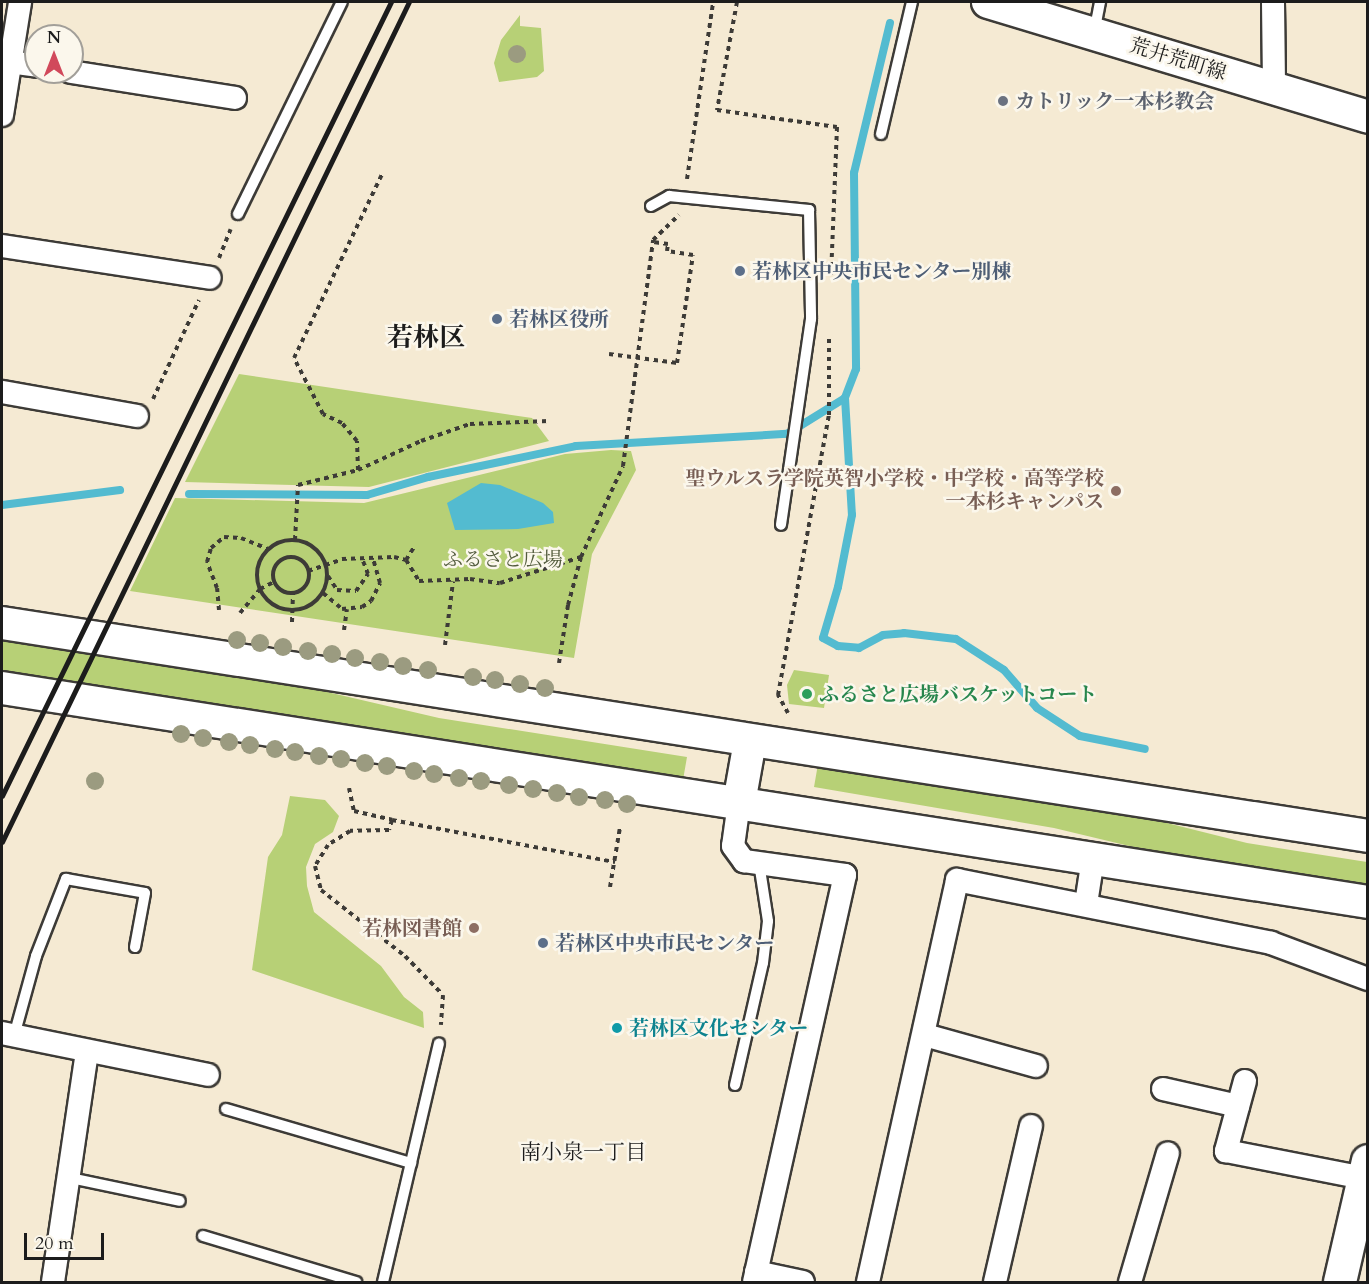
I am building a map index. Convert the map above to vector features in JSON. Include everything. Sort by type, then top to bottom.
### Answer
[{"type":"street","points":[[2,115],[6,62],[20,2]]},
{"type":"street","name":"荒井荒町線","points":[[988,2],[1368,117]]},
{"type":"street","points":[[1273,2],[1274,88]]},
{"type":"street","points":[[6,62],[24,64]]},
{"type":"street","points":[[84,74],[235,98]]},
{"type":"street","points":[[2,246],[210,278]]},
{"type":"street","points":[[2,392],[136,416]]},
{"type":"street","points":[[2,623],[1368,836]]},
{"type":"street","points":[[2,688],[1368,902]]},
{"type":"street","points":[[750,741],[733,846],[744,861],[845,875],[755,1277],[804,1282]]},
{"type":"street","points":[[1086,904],[1094,858]]},
{"type":"street","points":[[868,1282],[925,1035],[957,880],[1086,904],[1271,943],[1368,979]]},
{"type":"street","points":[[8,1035],[208,1075]]},
{"type":"street","points":[[925,1035],[1036,1066]]},
{"type":"street","points":[[53,1282],[87,1052]]},
{"type":"street","points":[[1245,1081],[1226,1151],[1366,1169],[1340,1282]]},
{"type":"street","points":[[1163,1089],[1238,1106]]},
{"type":"street","points":[[995,1282],[1031,1126]]},
{"type":"street","points":[[1130,1282],[1168,1153]]},
{"type":"lane","points":[[238,214],[342,2]]},
{"type":"lane","points":[[881,134],[912,2]]},
{"type":"lane","points":[[1094,33],[1100,2]]},
{"type":"lane","points":[[651,206],[669,196],[809,210],[811,319],[782,525]]},
{"type":"lane","points":[[735,1085],[763,963],[768,921],[759,863]]},
{"type":"lane","points":[[8,1035],[66,879],[145,892],[135,947]]},
{"type":"lane","points":[[383,1282],[440,1043]]},
{"type":"lane","points":[[226,1109],[411,1163]]},
{"type":"lane","points":[[70,1178],[180,1201]]},
{"type":"lane","points":[[203,1236],[356,1282]]},
{"type":"path","points":[[737,2],[717,110],[837,128],[831,281]]},
{"type":"path","points":[[358,470],[357,441],[342,423],[323,414],[294,358],[383,172]]},
{"type":"path","points":[[136,416],[144,417],[238,214]]},
{"type":"path","points":[[609,354],[677,363],[688,308],[693,255],[667,251],[668,244],[653,243]]},
{"type":"path","points":[[788,713],[778,695],[829,415],[830,328]]},
{"type":"path","points":[[295,540],[298,485],[358,470],[421,441],[470,424],[549,421]]},
{"type":"path","points":[[559,663],[568,605],[582,557],[605,511],[624,459],[629,423]]},
{"type":"path","points":[[219,610],[218,588],[207,562],[210,548],[224,537],[241,538],[268,549]]},
{"type":"path","points":[[295,540],[314,548],[326,565],[327,575],[322,592],[314,603],[293,610],[272,604],[260,589],[259,563],[268,549],[295,540]]},
{"type":"path","points":[[406,560],[414,547]]},
{"type":"path","points":[[406,560],[418,581],[453,582],[470,579],[500,583],[582,557]]},
{"type":"path","points":[[284,558],[302,561],[308,571],[307,583],[292,592],[282,590],[274,582],[273,571],[284,558]]},
{"type":"path","points":[[327,575],[337,590],[356,591],[368,574],[362,558]]},
{"type":"path","points":[[308,571],[362,558],[406,560]]},
{"type":"path","points":[[322,592],[333,605],[347,609],[362,607],[377,592],[380,573],[372,558]]},
{"type":"path","points":[[240,613],[260,589],[274,582]]},
{"type":"path","points":[[445,645],[453,582]]},
{"type":"path","points":[[292,592],[292,622]]},
{"type":"path","points":[[344,630],[347,609]]},
{"type":"path","points":[[349,788],[354,811],[615,862]]},
{"type":"path","points":[[392,819],[389,830],[350,831],[328,845],[315,866],[321,890],[405,956],[443,995],[440,1043]]},
{"type":"path","points":[[610,887],[620,827]]},
{"type":"green space","points":[[520,15],[520,26],[541,28],[544,71],[537,77],[499,82],[494,63],[501,40]]},
{"type":"green space","points":[[239,374],[532,418],[549,441],[369,487],[185,482]]},
{"type":"green space","name":"ふるさと広場","points":[[611,450],[631,451],[636,470],[592,554],[574,658],[130,591],[175,498],[364,503],[565,454]]},
{"type":"green space","points":[[2,635],[297,685],[439,718],[687,757],[683,780],[2,673]]},
{"type":"green space","name":"ふるさと広場バスケットコート","points":[[794,670],[829,675],[824,708],[789,704],[787,685]]},
{"type":"green space","points":[[818,764],[1127,813],[1247,843],[1367,862],[1367,887],[1171,856],[1054,828],[814,787]]},
{"type":"green space","points":[[290,796],[325,800],[339,816],[333,832],[315,844],[306,867],[307,886],[314,912],[381,966],[404,997],[423,1012],[424,1028],[252,970],[268,857],[282,835]]},
{"type":"water","points":[[481,483],[500,485],[543,503],[553,512],[554,523],[518,529],[455,530],[447,503]]},
{"type":"waterway","points":[[890,23],[854,173],[856,369],[845,398],[852,515],[838,587],[823,638],[838,646],[859,648],[883,635],[904,633],[956,639],[1004,670],[1037,708],[1080,736],[1145,749]]},
{"type":"waterway","points":[[189,494],[367,495],[428,477],[576,446],[787,434],[845,398]]},
{"type":"waterway","points":[[2,505],[120,490]]},
{"type":"railway","points":[[2,796],[391,2]]},
{"type":"railway","points":[[2,842],[409,2]]},
{"type":"place","name":"カトリック一本杉教会","points":[[1003,101]]},
{"type":"place","name":"若林区中央市民センター別棟","points":[[740,271]]},
{"type":"place","name":"若林区役所","points":[[497,319]]},
{"type":"place","name":"聖ウルスラ学院英智小学校・中学校・高等学校 一本杉キャンパス","points":[[1116,491]]},
{"type":"place","name":"ふるさと広場バスケットコート","points":[[807,694]]},
{"type":"place","name":"若林図書館","points":[[474,928]]},
{"type":"place","name":"若林区中央市民センター","points":[[543,943]]},
{"type":"place","name":"若林区文化センター","points":[[617,1028]]},
{"type":"district","name":"若林区","points":[[426,338]]},
{"type":"district","name":"南小泉一丁目","points":[[583,1153]]}]
